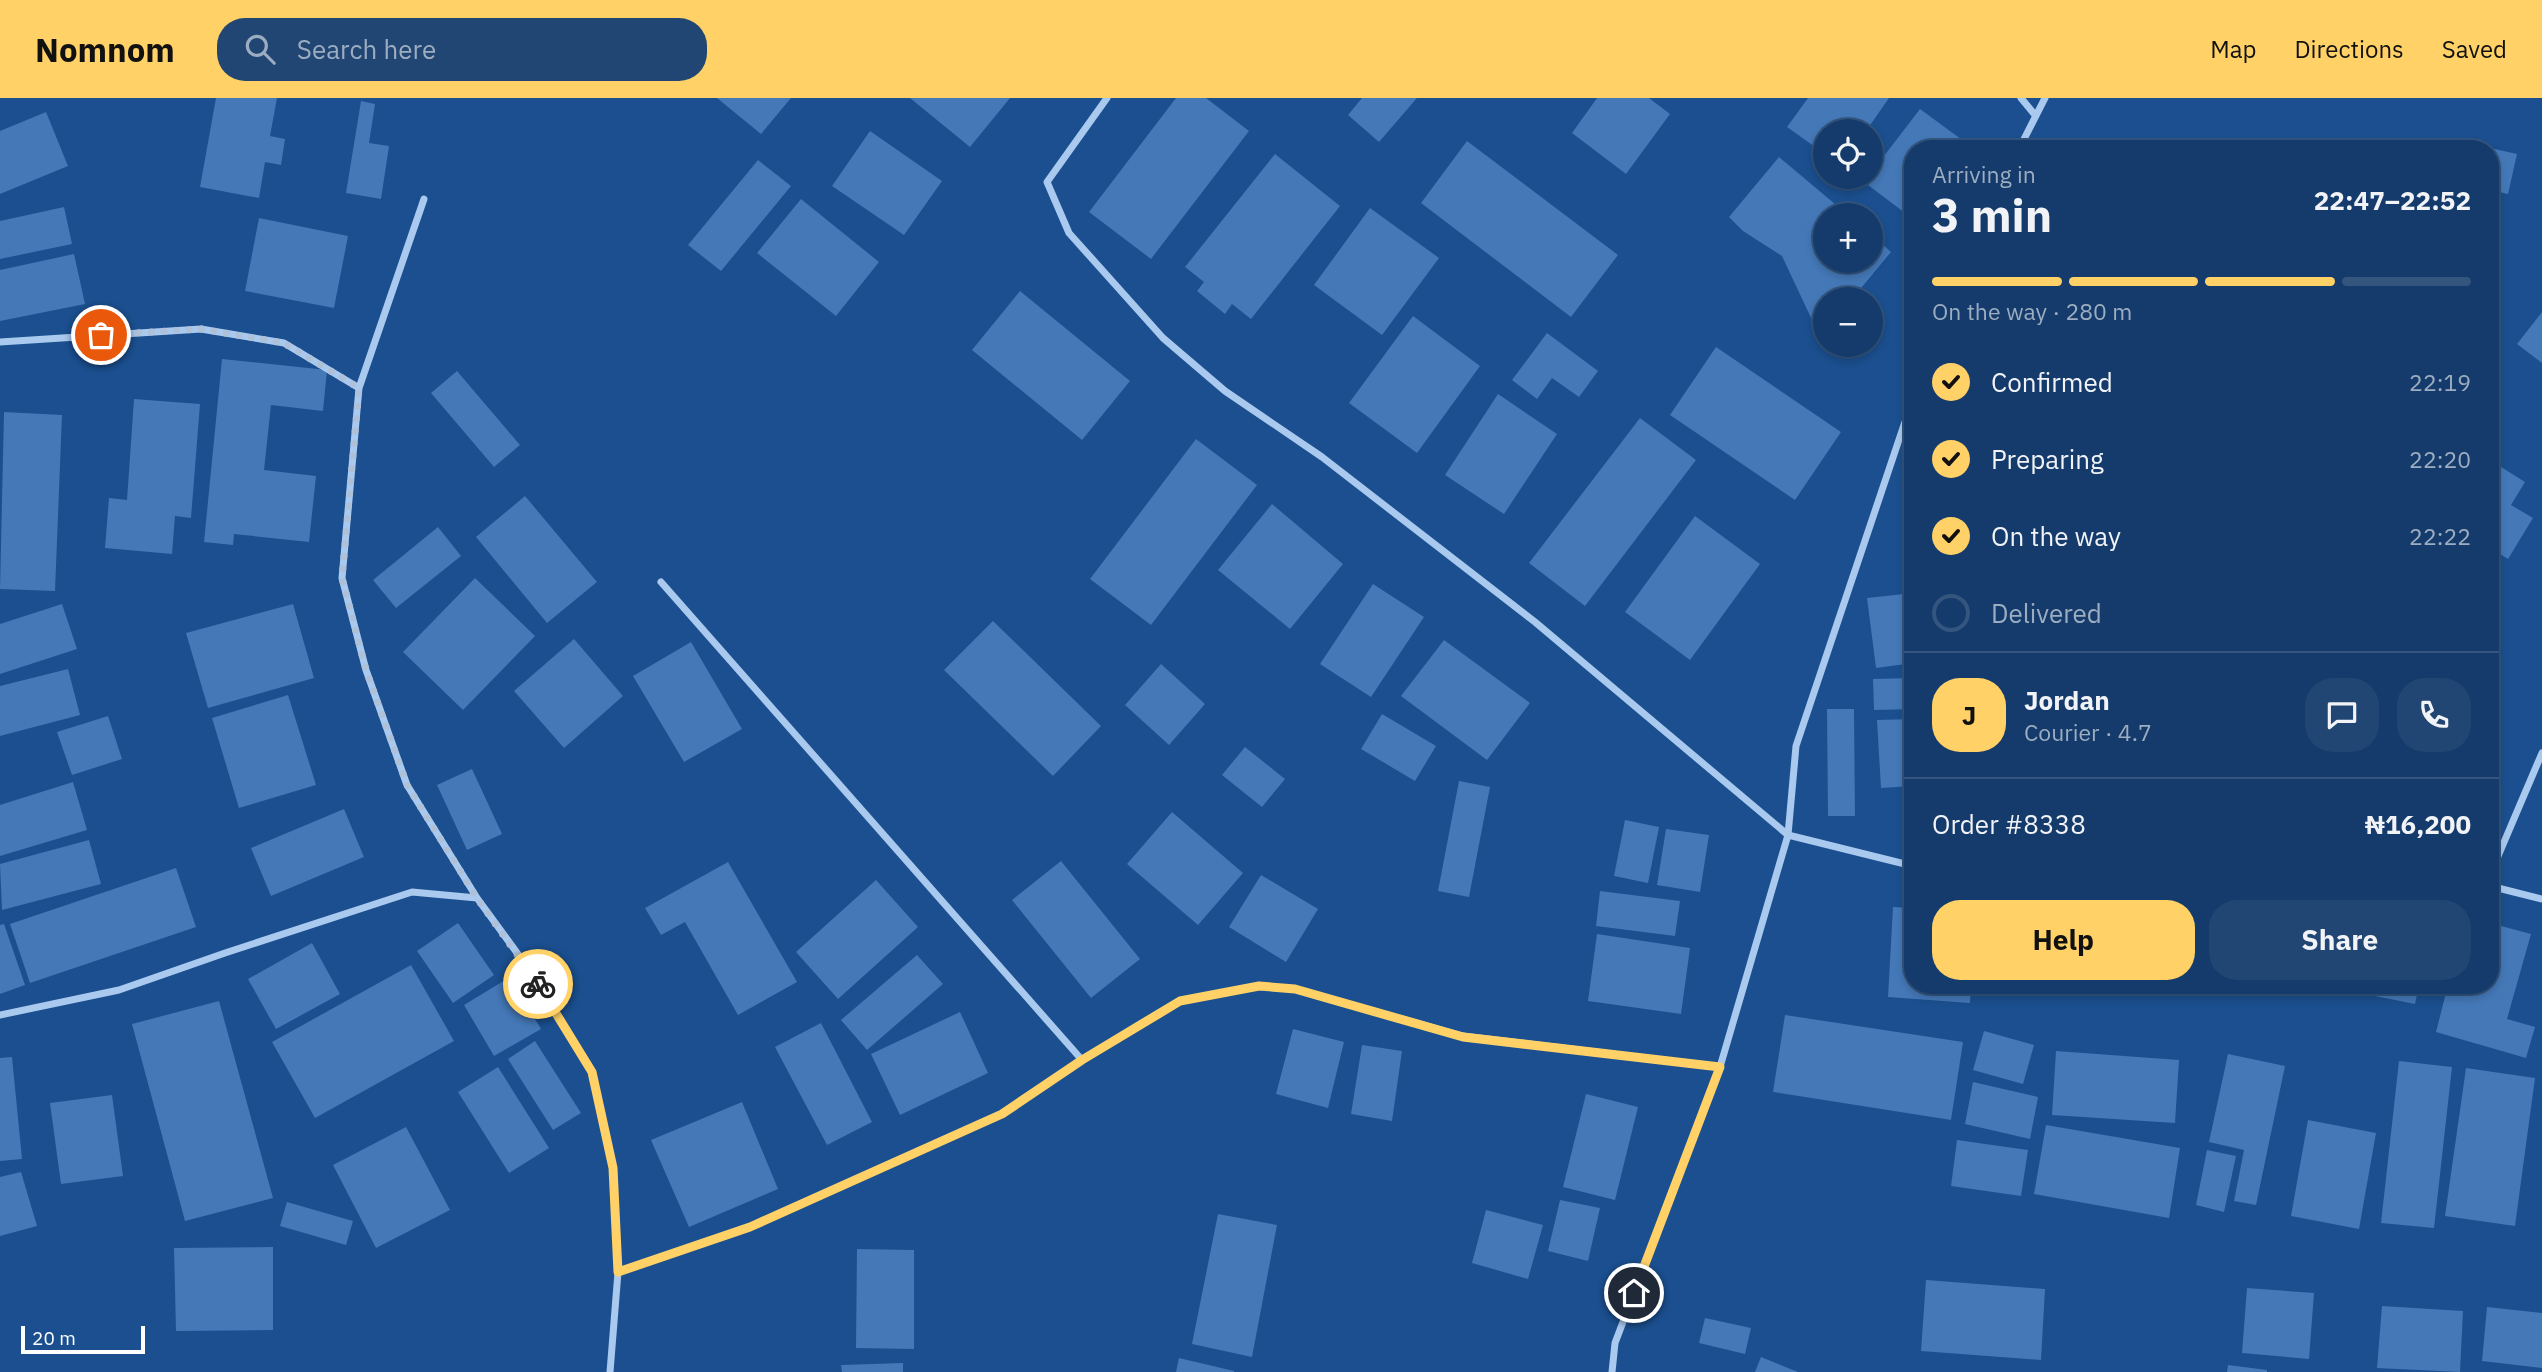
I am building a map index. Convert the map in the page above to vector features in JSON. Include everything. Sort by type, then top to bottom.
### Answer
[{"type":"street","points":[[1107,98],[1047,182],[1069,233],[1163,338],[1225,391],[1322,457],[1535,622],[1788,835],[1904,864]]},
{"type":"street","points":[[2021,98],[2035,116]]},
{"type":"street","points":[[2023,140],[2045,98]]},
{"type":"street","points":[[424,199],[359,388],[342,578],[366,670],[407,785],[477,898],[531,972],[592,1072],[613,1168],[618,1272],[610,1372]]},
{"type":"street","points":[[0,342],[201,329],[284,343],[359,388]]},
{"type":"street","points":[[1612,1372],[1615,1343],[1720,1067],[1788,835],[1796,746],[1904,425]]},
{"type":"street","points":[[660,582],[1082,1060]]},
{"type":"street","points":[[2499,854],[2542,753]]},
{"type":"street","points":[[2499,888],[2542,899]]},
{"type":"street","points":[[0,1015],[119,990],[412,892],[477,898]]},
{"type":"street","points":[[618,1272],[750,1227],[1002,1114],[1082,1060],[1180,1001],[1259,986],[1295,989],[1463,1037],[1720,1067]]},
{"type":"building","points":[[216,98],[277,98],[270,136],[285,139],[281,165],[265,162],[259,198],[200,187]]},
{"type":"building","points":[[717,98],[791,98],[761,134]]},
{"type":"building","points":[[910,98],[1010,98],[970,147]]},
{"type":"building","points":[[1176,98],[1206,98],[1249,131],[1151,259],[1089,212]]},
{"type":"building","points":[[1362,98],[1417,98],[1379,142],[1348,115]]},
{"type":"building","points":[[1597,98],[1649,98],[1670,114],[1626,174],[1572,133]]},
{"type":"building","points":[[1808,98],[1889,98],[1874,119],[1813,119],[1813,145],[1787,127]]},
{"type":"building","points":[[361,101],[375,104],[369,143],[389,146],[381,199],[346,193]]},
{"type":"building","points":[[1920,109],[1962,140],[1904,140],[1904,212],[1873,189],[1883,189],[1883,157]]},
{"type":"building","points":[[46,112],[68,166],[0,194],[0,131]]},
{"type":"building","points":[[870,131],[942,181],[904,235],[832,186]]},
{"type":"building","points":[[1467,141],[1618,255],[1571,317],[1421,203]]},
{"type":"building","points":[[2499,150],[2517,154],[2508,194],[2499,192]]},
{"type":"building","points":[[1275,154],[1340,206],[1251,319],[1232,304],[1225,314],[1197,291],[1204,282],[1185,267]]},
{"type":"building","points":[[1779,157],[1813,186],[1813,189],[1817,189],[1834,203],[1813,203],[1813,273],[1874,273],[1862,287],[1813,287],[1813,322],[1782,256],[1743,231],[1729,217]]},
{"type":"building","points":[[758,160],[791,186],[721,271],[688,245]]},
{"type":"building","points":[[801,199],[879,262],[836,316],[757,253]]},
{"type":"building","points":[[64,207],[72,244],[0,259],[0,221]]},
{"type":"building","points":[[1370,208],[1439,258],[1382,335],[1314,285]]},
{"type":"building","points":[[259,218],[348,236],[334,308],[245,291]]},
{"type":"building","points":[[1883,245],[1891,252],[1883,262]]},
{"type":"building","points":[[74,254],[85,304],[0,321],[0,270]]},
{"type":"building","points":[[1020,291],[1130,381],[1082,440],[972,350]]},
{"type":"building","points":[[2542,312],[2542,363],[2517,344]]},
{"type":"building","points":[[1413,316],[1480,366],[1417,453],[1349,403]]},
{"type":"building","points":[[1547,333],[1598,371],[1579,397],[1552,378],[1537,399],[1512,380]]},
{"type":"building","points":[[1716,347],[1841,432],[1795,500],[1670,415]]},
{"type":"building","points":[[222,359],[327,370],[323,411],[271,405],[264,470],[316,476],[309,542],[234,534],[233,545],[204,542]]},
{"type":"building","points":[[457,371],[520,445],[494,467],[431,393]]},
{"type":"building","points":[[1498,394],[1557,434],[1504,514],[1445,475]]},
{"type":"building","points":[[134,399],[200,404],[191,518],[175,516],[172,554],[105,548],[109,498],[127,500]]},
{"type":"building","points":[[4,412],[62,415],[55,591],[0,589]]},
{"type":"building","points":[[1640,418],[1696,460],[1585,606],[1529,563]]},
{"type":"building","points":[[1196,439],[1257,485],[1151,625],[1090,579]]},
{"type":"building","points":[[2499,466],[2525,482],[2511,505],[2533,518],[2508,559],[2499,554]]},
{"type":"building","points":[[525,496],[597,582],[547,623],[476,537]]},
{"type":"building","points":[[1272,504],[1343,564],[1290,629],[1218,570]]},
{"type":"building","points":[[1695,516],[1760,564],[1690,660],[1625,612]]},
{"type":"building","points":[[438,527],[461,556],[396,608],[373,580]]},
{"type":"building","points":[[475,578],[535,636],[463,710],[403,652]]},
{"type":"building","points":[[1373,584],[1424,617],[1371,697],[1320,664]]},
{"type":"building","points":[[1904,594],[1904,664],[1876,668],[1867,598]]},
{"type":"building","points":[[62,604],[77,649],[0,674],[0,624]]},
{"type":"building","points":[[293,604],[314,678],[208,708],[186,633]]},
{"type":"building","points":[[993,621],[1101,726],[1053,776],[944,670]]},
{"type":"building","points":[[574,639],[623,696],[564,748],[514,691]]},
{"type":"building","points":[[1444,640],[1530,703],[1487,760],[1401,696]]},
{"type":"building","points":[[691,642],[742,729],[684,762],[633,676]]},
{"type":"building","points":[[1161,664],[1205,704],[1169,745],[1125,705]]},
{"type":"building","points":[[68,669],[80,715],[0,736],[0,686]]},
{"type":"building","points":[[1904,678],[1904,709],[1874,710],[1873,679]]},
{"type":"building","points":[[288,695],[316,785],[239,808],[212,718]]},
{"type":"building","points":[[1827,709],[1854,709],[1855,816],[1828,816]]},
{"type":"building","points":[[1382,714],[1436,746],[1415,781],[1361,749]]},
{"type":"building","points":[[108,716],[122,759],[72,775],[57,732]]},
{"type":"building","points":[[1904,719],[1904,787],[1881,788],[1877,720]]},
{"type":"building","points":[[1245,747],[1285,779],[1262,807],[1222,775]]},
{"type":"building","points":[[472,769],[502,834],[467,850],[437,785]]},
{"type":"building","points":[[1459,781],[1490,787],[1469,897],[1438,891]]},
{"type":"building","points":[[73,782],[87,830],[0,856],[0,805]]},
{"type":"building","points":[[344,809],[364,857],[271,896],[251,848]]},
{"type":"building","points":[[1172,812],[1243,873],[1198,925],[1127,864]]},
{"type":"building","points":[[1625,820],[1659,827],[1648,883],[1614,876]]},
{"type":"building","points":[[1666,829],[1709,835],[1700,892],[1657,885]]},
{"type":"building","points":[[89,840],[101,884],[2,910],[0,864]]},
{"type":"building","points":[[1061,861],[1140,959],[1091,998],[1012,900]]},
{"type":"building","points":[[728,862],[797,982],[738,1015],[685,922],[661,935],[645,908]]},
{"type":"building","points":[[176,868],[196,927],[30,983],[10,924]]},
{"type":"building","points":[[1261,875],[1318,909],[1286,962],[1229,927]]},
{"type":"building","points":[[876,880],[918,927],[838,999],[796,952]]},
{"type":"building","points":[[1600,891],[1680,901],[1675,936],[1596,926]]},
{"type":"building","points":[[1893,907],[1904,908],[1904,994],[1970,994],[1970,1003],[1888,997]]},
{"type":"building","points":[[458,923],[494,975],[453,1003],[417,951]]},
{"type":"building","points":[[4,924],[25,985],[0,994],[0,925]]},
{"type":"building","points":[[2499,925],[2531,934],[2507,1019],[2535,1027],[2526,1058],[2436,1032],[2446,994],[2499,994]]},
{"type":"building","points":[[1597,934],[1690,948],[1681,1014],[1588,1001]]},
{"type":"building","points":[[312,943],[340,994],[276,1029],[248,979]]},
{"type":"building","points":[[917,955],[943,984],[867,1050],[841,1020]]},
{"type":"building","points":[[411,965],[454,1041],[315,1118],[272,1042]]},
{"type":"building","points":[[510,977],[541,1029],[494,1056],[464,1005]]},
{"type":"building","points":[[2365,994],[2417,994],[2415,1004]]},
{"type":"building","points":[[219,1001],[273,1198],[185,1221],[132,1024]]},
{"type":"building","points":[[960,1012],[988,1073],[900,1115],[871,1054]]},
{"type":"building","points":[[1785,1015],[1963,1042],[1951,1120],[1773,1092]]},
{"type":"building","points":[[821,1023],[872,1122],[827,1145],[775,1047]]},
{"type":"building","points":[[1293,1029],[1344,1042],[1328,1108],[1276,1094]]},
{"type":"building","points":[[1984,1031],[2034,1045],[2023,1084],[1973,1070]]},
{"type":"building","points":[[535,1041],[581,1113],[553,1130],[508,1059]]},
{"type":"building","points":[[1362,1045],[1402,1051],[1392,1121],[1351,1114]]},
{"type":"building","points":[[2056,1051],[2179,1060],[2175,1123],[2052,1115]]},
{"type":"building","points":[[2228,1054],[2285,1066],[2256,1205],[2234,1201],[2244,1150],[2209,1142]]},
{"type":"building","points":[[12,1057],[22,1159],[0,1161],[0,1058]]},
{"type":"building","points":[[2399,1061],[2452,1067],[2434,1228],[2381,1223]]},
{"type":"building","points":[[498,1067],[549,1148],[509,1173],[458,1092]]},
{"type":"building","points":[[2466,1068],[2535,1078],[2515,1226],[2445,1216]]},
{"type":"building","points":[[1973,1082],[2038,1097],[2030,1139],[1965,1124]]},
{"type":"building","points":[[1586,1094],[1638,1107],[1615,1200],[1563,1187]]},
{"type":"building","points":[[112,1095],[123,1176],[61,1184],[50,1103]]},
{"type":"building","points":[[742,1102],[778,1189],[689,1227],[651,1140]]},
{"type":"building","points":[[2308,1120],[2376,1133],[2359,1229],[2291,1216]]},
{"type":"building","points":[[2046,1125],[2180,1148],[2169,1218],[2034,1194]]},
{"type":"building","points":[[406,1127],[450,1210],[376,1248],[333,1165]]},
{"type":"building","points":[[1957,1140],[2028,1150],[2021,1196],[1951,1186]]},
{"type":"building","points":[[2207,1150],[2236,1156],[2224,1212],[2196,1205]]},
{"type":"building","points":[[21,1172],[37,1226],[0,1236],[0,1177]]},
{"type":"building","points":[[1560,1200],[1600,1208],[1588,1261],[1548,1251]]},
{"type":"building","points":[[287,1202],[353,1221],[346,1245],[280,1226]]},
{"type":"building","points":[[1486,1210],[1543,1225],[1528,1279],[1472,1263]]},
{"type":"building","points":[[1218,1214],[1277,1225],[1252,1357],[1192,1344]]},
{"type":"building","points":[[273,1247],[273,1330],[176,1331],[174,1248]]},
{"type":"building","points":[[857,1249],[914,1250],[914,1349],[856,1348]]},
{"type":"building","points":[[1926,1280],[2045,1289],[2041,1360],[1921,1351]]},
{"type":"building","points":[[2247,1288],[2314,1293],[2309,1359],[2242,1353]]},
{"type":"building","points":[[2382,1306],[2463,1311],[2460,1372],[2377,1368]]},
{"type":"building","points":[[2487,1307],[2542,1313],[2542,1368],[2482,1361]]},
{"type":"building","points":[[1705,1318],[1751,1328],[1745,1354],[1699,1343]]},
{"type":"building","points":[[1761,1357],[1798,1372],[1755,1372]]},
{"type":"building","points":[[1179,1358],[1234,1371],[1234,1372],[1176,1372]]},
{"type":"building","points":[[903,1363],[903,1372],[842,1372],[841,1365]]},
{"type":"building","points":[[2228,1365],[2267,1370],[2267,1372],[2227,1372]]},
{"type":"way so far","points":[[101,335],[201,329],[284,343],[359,388],[342,578],[366,670],[407,785],[477,898],[538,984]]},
{"type":"route","points":[[538,984],[592,1072],[613,1168],[618,1272],[750,1227],[1002,1114],[1082,1060],[1180,1001],[1259,986],[1295,989],[1463,1037],[1720,1067],[1634,1293]]}]
